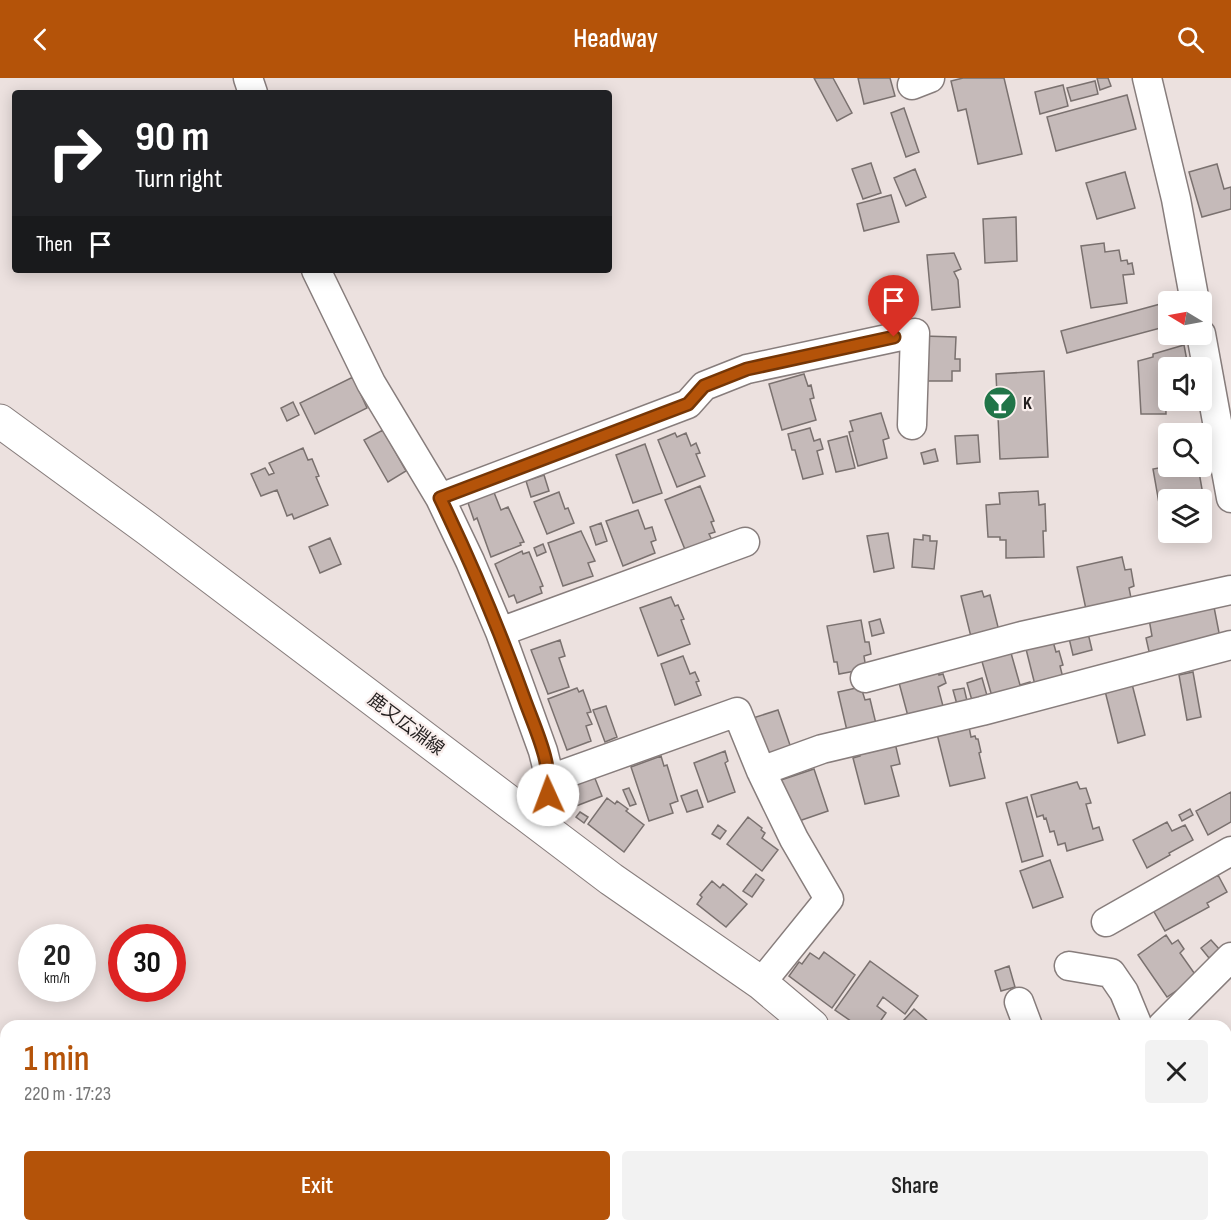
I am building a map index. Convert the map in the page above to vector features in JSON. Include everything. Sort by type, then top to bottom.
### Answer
[{"type":"main road","name":"鹿又広淵線","points":[[0,421],[158,537],[611,879],[761,983],[805,1020]]},
{"type":"street","points":[[1147,78],[1176,199],[1193,291]]},
{"type":"street","points":[[317,273],[370,383],[440,498],[500,632],[543,751],[550,779],[543,827]]},
{"type":"street","points":[[440,498],[688,404],[704,386],[747,369],[915,333],[912,425]]},
{"type":"street","points":[[1203,345],[1231,498]]},
{"type":"street","points":[[500,632],[746,542]]},
{"type":"street","points":[[865,678],[1022,636],[1231,590]]},
{"type":"street","points":[[762,771],[822,749],[982,711],[1231,645]]},
{"type":"street","points":[[550,779],[737,712],[794,840],[829,899],[761,983]]},
{"type":"street","points":[[1106,922],[1231,851]]},
{"type":"street","points":[[1168,1020],[1231,957]]},
{"type":"street","points":[[1069,966],[1111,973],[1124,992],[1136,1020]]},
{"type":"building","points":[[814,78],[833,78],[852,113],[837,121]]},
{"type":"building","points":[[858,78],[890,78],[895,96],[864,104]]},
{"type":"building","points":[[963,78],[1004,78],[1022,154],[978,164],[966,109],[958,111],[951,81]]},
{"type":"building","points":[[1097,78],[1108,78],[1111,86],[1100,90]]},
{"type":"building","points":[[1095,81],[1098,94],[1071,101],[1067,88]]},
{"type":"building","points":[[1063,85],[1068,106],[1040,114],[1035,92]]},
{"type":"building","points":[[1127,95],[1136,129],[1056,151],[1047,117]]},
{"type":"building","points":[[904,108],[919,152],[906,157],[891,113]]},
{"type":"building","points":[[871,163],[881,193],[863,199],[852,169]]},
{"type":"building","points":[[1217,164],[1224,189],[1231,187],[1231,209],[1202,217],[1189,172]]},
{"type":"building","points":[[915,169],[926,197],[906,206],[894,178]]},
{"type":"building","points":[[1125,172],[1135,208],[1097,219],[1086,183]]},
{"type":"building","points":[[891,195],[899,222],[864,231],[857,204]]},
{"type":"building","points":[[1016,217],[1017,261],[985,263],[983,219]]},
{"type":"building","points":[[1104,243],[1105,252],[1119,250],[1121,261],[1127,260],[1128,264],[1132,263],[1134,274],[1123,275],[1127,303],[1091,308],[1081,246]]},
{"type":"building","points":[[954,253],[961,269],[954,272],[958,280],[960,307],[932,310],[927,255]]},
{"type":"building","points":[[1158,305],[1158,329],[1067,353],[1061,331]]},
{"type":"building","points":[[923,336],[956,337],[955,359],[960,359],[960,371],[952,371],[952,381],[922,381]]},
{"type":"building","points":[[1184,345],[1186,357],[1158,357],[1158,411],[1166,411],[1166,414],[1141,414],[1138,361],[1153,357],[1153,354]]},
{"type":"building","points":[[1044,371],[1048,457],[1000,459],[996,374]]},
{"type":"building","points":[[804,374],[808,386],[811,385],[814,398],[810,399],[816,420],[782,430],[769,384]]},
{"type":"building","points":[[353,377],[367,408],[315,434],[300,403]]},
{"type":"building","points":[[293,402],[299,415],[287,421],[281,408]]},
{"type":"building","points":[[881,413],[889,438],[883,440],[887,458],[858,466],[849,432],[853,431],[850,421]]},
{"type":"building","points":[[810,428],[814,441],[820,439],[823,449],[817,451],[823,474],[803,479],[788,434]]},
{"type":"building","points":[[383,430],[406,471],[388,482],[364,440]]},
{"type":"building","points":[[675,433],[677,437],[686,433],[691,446],[696,443],[700,453],[696,454],[705,476],[677,487],[658,440]]},
{"type":"building","points":[[978,435],[980,462],[957,464],[955,436]]},
{"type":"building","points":[[847,436],[855,468],[836,472],[828,441]]},
{"type":"building","points":[[645,444],[662,493],[633,503],[616,455]]},
{"type":"building","points":[[303,448],[308,460],[312,459],[319,476],[316,477],[328,505],[294,519],[292,514],[287,516],[277,490],[261,496],[251,474],[265,468],[269,475],[274,473],[269,463]]},
{"type":"building","points":[[935,449],[938,461],[924,464],[921,453]]},
{"type":"building","points":[[1158,468],[1158,477],[1200,477],[1202,489],[1158,489],[1158,498],[1153,469]]},
{"type":"building","points":[[544,475],[549,491],[531,497],[526,481]]},
{"type":"building","points":[[700,486],[714,521],[711,522],[715,532],[709,534],[713,542],[686,552],[665,500]]},
{"type":"building","points":[[493,490],[501,510],[508,507],[524,542],[491,557],[477,518],[474,520],[467,500]]},
{"type":"building","points":[[1038,491],[1039,505],[1045,504],[1044,557],[1006,558],[1006,540],[1000,540],[1000,537],[988,537],[986,505],[1000,504],[999,493]]},
{"type":"building","points":[[559,492],[565,509],[568,508],[574,523],[547,534],[534,502]]},
{"type":"building","points":[[638,510],[645,529],[652,527],[656,540],[651,542],[655,553],[623,566],[606,521]]},
{"type":"building","points":[[601,523],[607,541],[596,545],[590,527]]},
{"type":"building","points":[[581,531],[595,561],[588,563],[593,576],[563,586],[548,543]]},
{"type":"building","points":[[888,533],[894,568],[874,572],[867,536]]},
{"type":"building","points":[[923,535],[930,536],[930,541],[937,541],[934,569],[912,567],[914,539],[923,540]]},
{"type":"building","points":[[330,538],[341,564],[320,573],[309,547]]},
{"type":"building","points":[[543,544],[546,552],[537,556],[534,548]]},
{"type":"building","points":[[522,551],[523,554],[529,552],[543,586],[540,587],[542,593],[517,603],[514,595],[509,597],[495,564]]},
{"type":"building","points":[[1122,557],[1125,570],[1131,569],[1134,586],[1129,588],[1132,603],[1087,614],[1077,567]]},
{"type":"building","points":[[982,591],[984,597],[990,595],[999,631],[972,641],[961,596]]},
{"type":"building","points":[[671,597],[675,606],[678,605],[684,619],[681,620],[690,644],[658,656],[640,608]]},
{"type":"building","points":[[1214,607],[1221,643],[1150,656],[1146,638],[1152,636],[1149,619]]},
{"type":"building","points":[[880,619],[884,633],[872,636],[869,622]]},
{"type":"building","points":[[861,620],[865,642],[869,642],[871,654],[864,656],[866,669],[839,674],[837,662],[834,662],[827,626]]},
{"type":"building","points":[[1087,629],[1092,650],[1073,655],[1068,634]]},
{"type":"building","points":[[1052,638],[1063,665],[1060,666],[1064,682],[1036,689],[1025,645]]},
{"type":"building","points":[[560,640],[565,656],[559,658],[569,687],[548,694],[531,650]]},
{"type":"building","points":[[1011,653],[1020,685],[1030,682],[1031,689],[993,700],[981,658]]},
{"type":"building","points":[[683,656],[690,674],[695,672],[701,695],[675,705],[661,664]]},
{"type":"building","points":[[937,669],[939,675],[943,674],[946,683],[938,687],[944,710],[909,720],[898,679]]},
{"type":"building","points":[[1193,672],[1201,717],[1187,720],[1179,675]]},
{"type":"building","points":[[982,678],[988,699],[973,704],[967,683]]},
{"type":"building","points":[[1132,684],[1145,735],[1118,743],[1104,687]]},
{"type":"building","points":[[861,687],[865,700],[870,699],[877,728],[848,735],[838,692]]},
{"type":"building","points":[[577,688],[579,692],[583,690],[591,712],[587,713],[592,724],[586,726],[591,741],[567,750],[548,699]]},
{"type":"building","points":[[964,688],[968,705],[958,708],[953,690]]},
{"type":"building","points":[[606,706],[617,737],[605,742],[593,710]]},
{"type":"building","points":[[778,710],[791,748],[766,757],[753,718]]},
{"type":"building","points":[[969,727],[971,737],[975,736],[978,739],[985,778],[950,786],[937,734]]},
{"type":"building","points":[[895,743],[900,764],[891,766],[899,796],[865,804],[853,758],[860,756],[859,752]]},
{"type":"building","points":[[725,751],[728,761],[725,763],[735,792],[708,802],[694,763]]},
{"type":"building","points":[[661,756],[664,766],[667,765],[678,801],[670,804],[673,813],[649,821],[631,767]]},
{"type":"building","points":[[814,769],[828,811],[796,822],[781,780]]},
{"type":"building","points":[[594,776],[602,796],[571,808],[563,788]]},
{"type":"building","points":[[1077,782],[1080,789],[1086,788],[1091,803],[1086,804],[1093,829],[1099,827],[1103,840],[1067,851],[1065,843],[1058,845],[1054,831],[1050,832],[1046,818],[1044,819],[1043,815],[1037,817],[1031,795]]},
{"type":"building","points":[[629,788],[636,804],[630,806],[623,790]]},
{"type":"building","points":[[697,790],[703,807],[687,812],[681,796]]},
{"type":"building","points":[[1231,792],[1231,822],[1208,835],[1196,811]]},
{"type":"building","points":[[1027,797],[1043,856],[1022,862],[1006,803]]},
{"type":"building","points":[[607,798],[615,804],[617,801],[628,809],[626,811],[644,825],[624,852],[588,824]]},
{"type":"building","points":[[1190,809],[1193,815],[1182,821],[1179,815]]},
{"type":"building","points":[[580,812],[588,817],[584,823],[576,817]]},
{"type":"building","points":[[748,817],[762,828],[761,830],[765,833],[762,838],[778,850],[762,871],[727,844]]},
{"type":"building","points":[[1167,822],[1172,831],[1185,825],[1193,840],[1147,868],[1133,840]]},
{"type":"building","points":[[718,825],[726,831],[720,839],[712,834]]},
{"type":"building","points":[[1050,860],[1063,897],[1033,908],[1020,871]]},
{"type":"building","points":[[756,874],[764,880],[752,897],[743,891]]},
{"type":"building","points":[[1218,875],[1227,892],[1207,903],[1209,907],[1165,931],[1153,910]]},
{"type":"building","points":[[712,881],[720,888],[723,884],[747,904],[726,927],[697,904],[702,897],[700,895]]},
{"type":"building","points":[[1166,935],[1172,944],[1178,940],[1184,949],[1180,953],[1197,977],[1167,997],[1138,955]]},
{"type":"building","points":[[1211,940],[1220,950],[1209,958],[1201,948]]},
{"type":"building","points":[[824,952],[855,975],[832,1008],[789,976],[799,962],[802,964],[810,953],[819,959]]},
{"type":"building","points":[[870,961],[918,996],[905,1014],[883,997],[877,1006],[886,1013],[881,1020],[849,1020],[835,1010]]},
{"type":"building","points":[[1009,966],[1015,987],[1001,991],[995,971]]},
{"type":"building","points":[[914,1009],[927,1020],[904,1020]]},
{"type":"place","name":"K","points":[[1000,403]]},
{"type":"route","points":[[548,795],[550,779],[543,751],[500,632],[440,498],[688,404],[704,386],[747,369],[894,337]]}]
